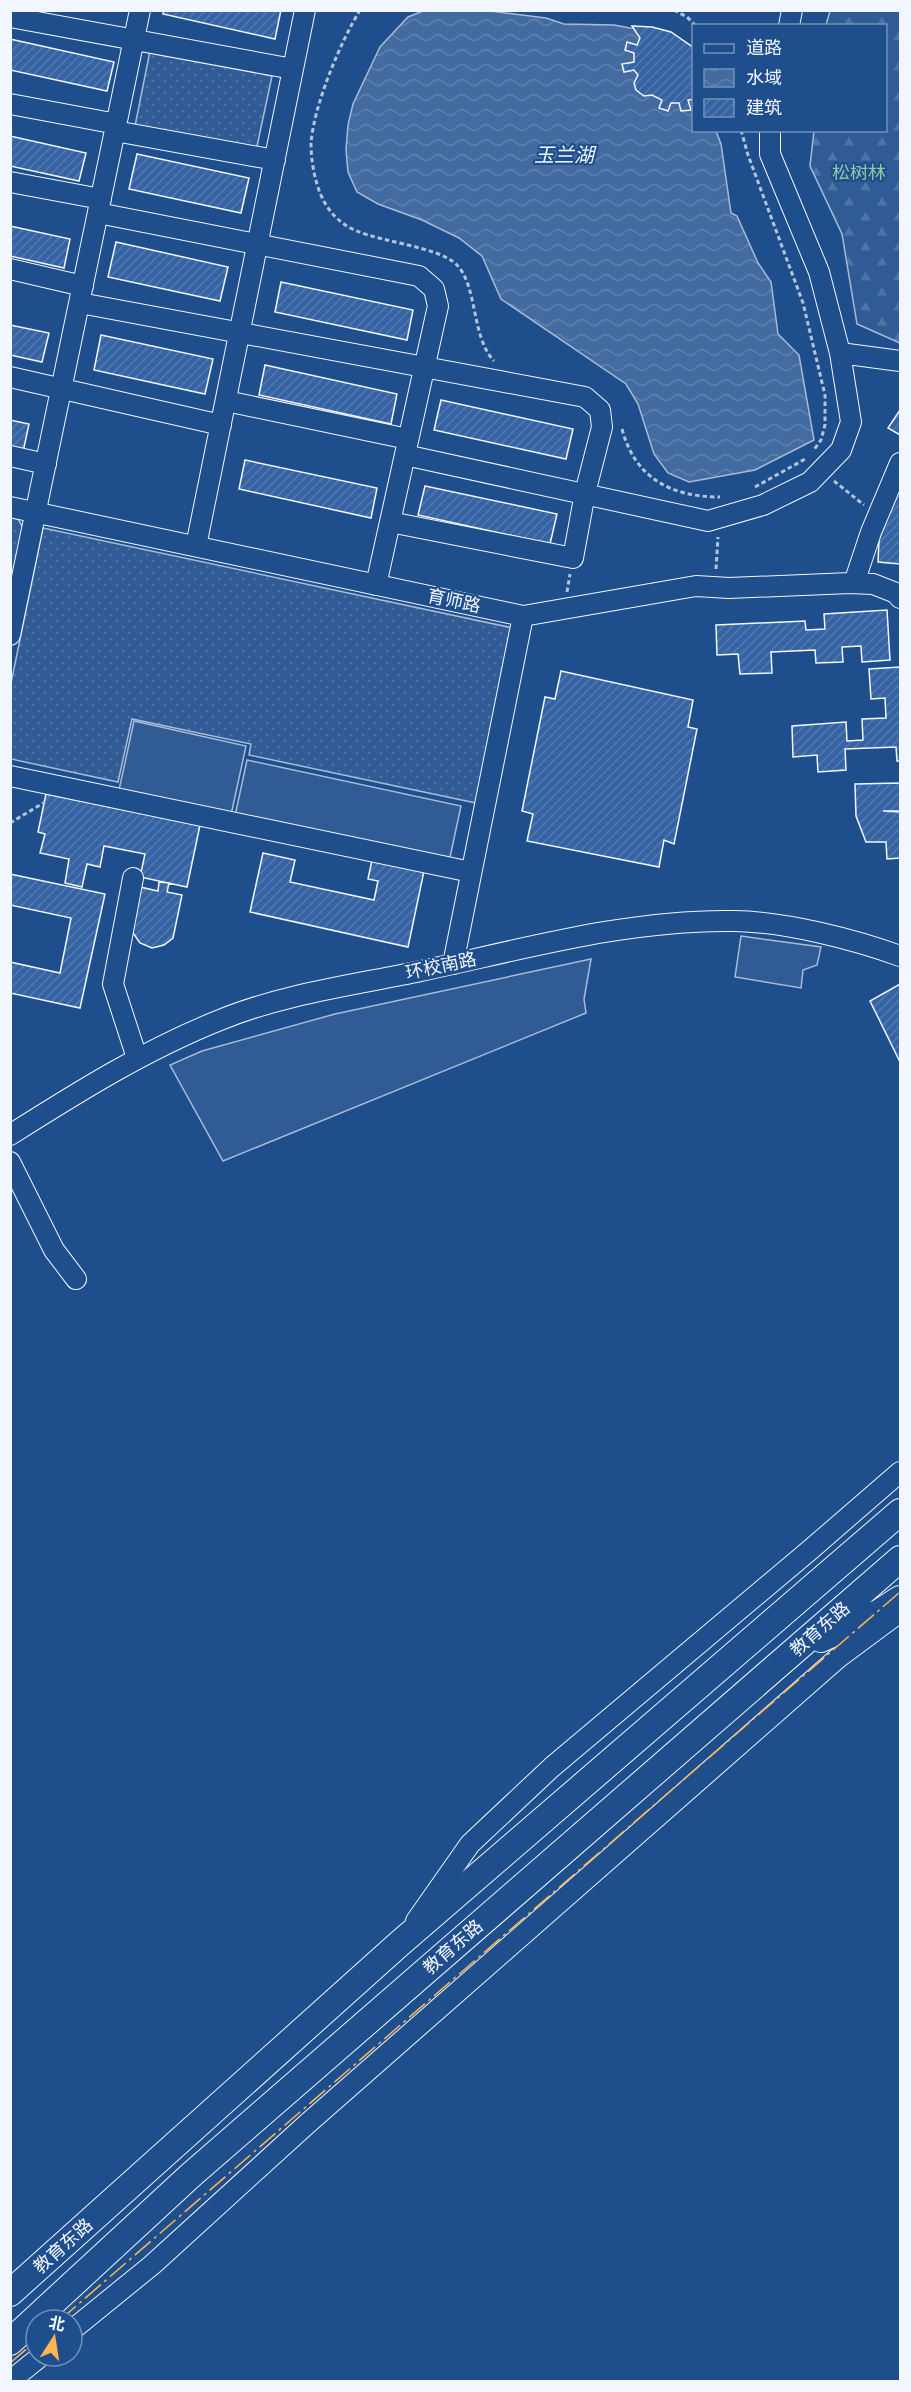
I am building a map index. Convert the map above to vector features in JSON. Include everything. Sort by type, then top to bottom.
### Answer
[{"type":"main road","name":"教育东路","points":[[10,2294],[399,1944],[900,1512]]},
{"type":"main road","name":"教育东路","points":[[10,2342],[191,2175],[900,1559]]},
{"type":"main road","points":[[791,1653],[880,1612],[900,1599]]},
{"type":"lane","points":[[10,635],[140,10]]},
{"type":"lane","points":[[196,546],[305,10]]},
{"type":"lane","points":[[10,17],[293,69]]},
{"type":"lane","points":[[10,104],[275,160]]},
{"type":"lane","points":[[226,401],[585,493],[708,521],[763,505],[810,482],[841,450],[851,422],[840,353],[819,272],[770,154],[770,132]]},
{"type":"lane","points":[[10,182],[258,245],[419,276],[434,289],[438,306],[376,585]]},
{"type":"lane","points":[[10,269],[81,295],[239,334],[585,397],[600,410],[602,427],[585,493],[573,558],[390,522]]},
{"type":"lane","points":[[840,353],[900,361]]},
{"type":"lane","points":[[10,377],[221,425]]},
{"type":"lane","points":[[10,456],[46,464]]},
{"type":"lane","points":[[854,583],[879,513],[900,464]]},
{"type":"lane","name":"育师路","points":[[10,507],[523,616],[696,586],[854,583],[873,585],[896,594],[900,598]]},
{"type":"lane","points":[[453,964],[523,616]]},
{"type":"lane","points":[[10,776],[471,872]]},
{"type":"lane","points":[[133,878],[113,984],[137,1058]]},
{"type":"lane","name":"环校南路","points":[[10,1135],[137,1058],[222,1019],[266,1005],[616,930],[696,921],[738,921],[790,928],[868,944],[900,956]]},
{"type":"lane","points":[[10,1162],[54,1250],[76,1279]]},
{"type":"lane","points":[[399,1944],[470,1844],[552,1767],[900,1472]]},
{"type":"lane","points":[[84,2320],[152,2265],[307,2124],[838,1658],[900,1612]]},
{"type":"lane","points":[[10,2381],[26,2368]]},
{"type":"path","points":[[360,10],[326,84],[311,142],[314,175],[324,201],[334,218],[354,230],[438,254],[456,264],[468,288],[485,345],[492,359],[499,365]]},
{"type":"path","points":[[674,10],[694,24]]},
{"type":"path","points":[[687,17],[688,10]]},
{"type":"path","points":[[742,132],[803,303],[825,395],[825,425],[821,440],[807,458],[746,492]]},
{"type":"path","points":[[620,422],[631,454],[644,472],[670,489],[692,496],[728,495]]},
{"type":"path","points":[[821,470],[852,497],[879,513]]},
{"type":"path","points":[[715,587],[720,517]]},
{"type":"path","points":[[564,609],[573,558]]},
{"type":"path","points":[[10,823],[40,803],[78,790]]},
{"type":"shaded area","points":[[134,721],[246,746],[231,815],[119,790]]},
{"type":"shaded area","points":[[247,760],[461,806],[449,862],[235,816]]},
{"type":"shaded area","points":[[741,936],[821,947],[817,965],[803,970],[801,988],[735,977]]},
{"type":"shaded area","points":[[591,959],[584,999],[586,1013],[223,1161],[170,1065],[202,1051],[335,1014]]},
{"type":"green space","name":"松树林","points":[[830,11],[900,11],[900,343],[857,324],[842,234],[810,166],[814,132],[887,132],[887,24],[826,24]]},
{"type":"green space","points":[[150,51],[272,76],[256,151],[135,126]]},
{"type":"green space","points":[[11,517],[18,519],[25,531],[11,601]]},
{"type":"green space","points":[[43,528],[513,628],[476,803],[249,755],[251,744],[132,719],[118,782],[11,759],[11,683]]},
{"type":"water","name":"玉兰湖","points":[[423,11],[490,11],[546,18],[564,24],[656,29],[692,51],[692,132],[716,132],[721,144],[731,213],[737,216],[758,263],[771,282],[778,334],[799,355],[814,440],[755,470],[689,482],[668,473],[654,454],[638,404],[626,384],[501,299],[482,256],[459,238],[422,220],[378,204],[357,192],[348,172],[346,150],[353,104],[380,47],[408,17]]},
{"type":"building","points":[[164,10],[281,10],[275,39],[163,14]]},
{"type":"building","points":[[632,26],[652,27],[671,32],[692,47],[692,99],[688,100],[691,110],[681,111],[679,103],[671,103],[668,111],[659,108],[662,100],[652,95],[644,96],[636,90],[634,83],[638,75],[634,70],[624,72],[622,64],[634,62],[634,53],[625,50],[627,42],[637,45],[640,38]]},
{"type":"building","points":[[10,39],[114,62],[107,91],[10,70]]},
{"type":"building","points":[[10,136],[86,153],[79,181],[10,166]]},
{"type":"building","points":[[137,154],[249,178],[241,213],[129,189]]},
{"type":"building","points":[[10,226],[70,239],[64,268],[10,256]]},
{"type":"building","points":[[116,242],[228,267],[220,301],[108,277]]},
{"type":"building","points":[[281,282],[413,310],[407,340],[275,312]]},
{"type":"building","points":[[10,325],[49,333],[42,362],[10,355]]},
{"type":"building","points":[[101,335],[213,359],[205,394],[94,370]]},
{"type":"building","points":[[265,365],[397,394],[391,424],[259,395]]},
{"type":"building","points":[[441,400],[573,429],[566,459],[434,430]]},
{"type":"building","points":[[900,410],[900,435],[888,428]]},
{"type":"building","points":[[10,420],[29,424],[23,452],[10,450]]},
{"type":"building","points":[[245,460],[377,488],[371,518],[239,489]]},
{"type":"building","points":[[900,478],[900,564],[878,562],[879,540]]},
{"type":"building","points":[[425,486],[557,514],[550,544],[418,515]]},
{"type":"building","points":[[887,610],[890,660],[862,662],[861,646],[842,647],[843,662],[816,663],[815,650],[771,652],[772,673],[740,674],[738,654],[717,655],[716,625],[805,621],[806,630],[825,629],[824,614]]},
{"type":"building","points":[[900,667],[900,761],[897,761],[896,747],[845,749],[846,770],[818,772],[817,755],[793,757],[792,726],[846,722],[847,741],[863,740],[862,719],[886,718],[885,698],[871,699],[869,669]]},
{"type":"building","points":[[561,671],[693,700],[688,727],[697,729],[674,844],[664,840],[659,867],[527,841],[533,814],[522,811],[545,697],[555,699]]},
{"type":"building","points":[[900,783],[900,811],[883,811],[900,812],[900,858],[887,859],[886,842],[866,842],[856,816],[855,784]]},
{"type":"building","points":[[46,794],[200,825],[187,887],[140,877],[145,854],[104,846],[100,867],[87,864],[82,887],[65,883],[69,859],[40,853],[45,834],[38,832]]},
{"type":"building","points":[[263,853],[295,860],[290,882],[374,900],[378,881],[368,879],[372,860],[424,871],[408,947],[250,912]]},
{"type":"building","points":[[10,874],[105,894],[80,1008],[10,993],[10,962],[60,973],[71,918],[10,905]]},
{"type":"building","points":[[159,882],[169,883],[167,892],[182,895],[173,938],[164,945],[152,948],[140,943],[131,930],[140,887],[158,891]]},
{"type":"building","points":[[900,984],[900,1062],[870,1001]]},
{"type":"power","points":[[74,2308],[900,1592]]},
{"type":"power","points":[[10,2363],[24,2351]]}]
